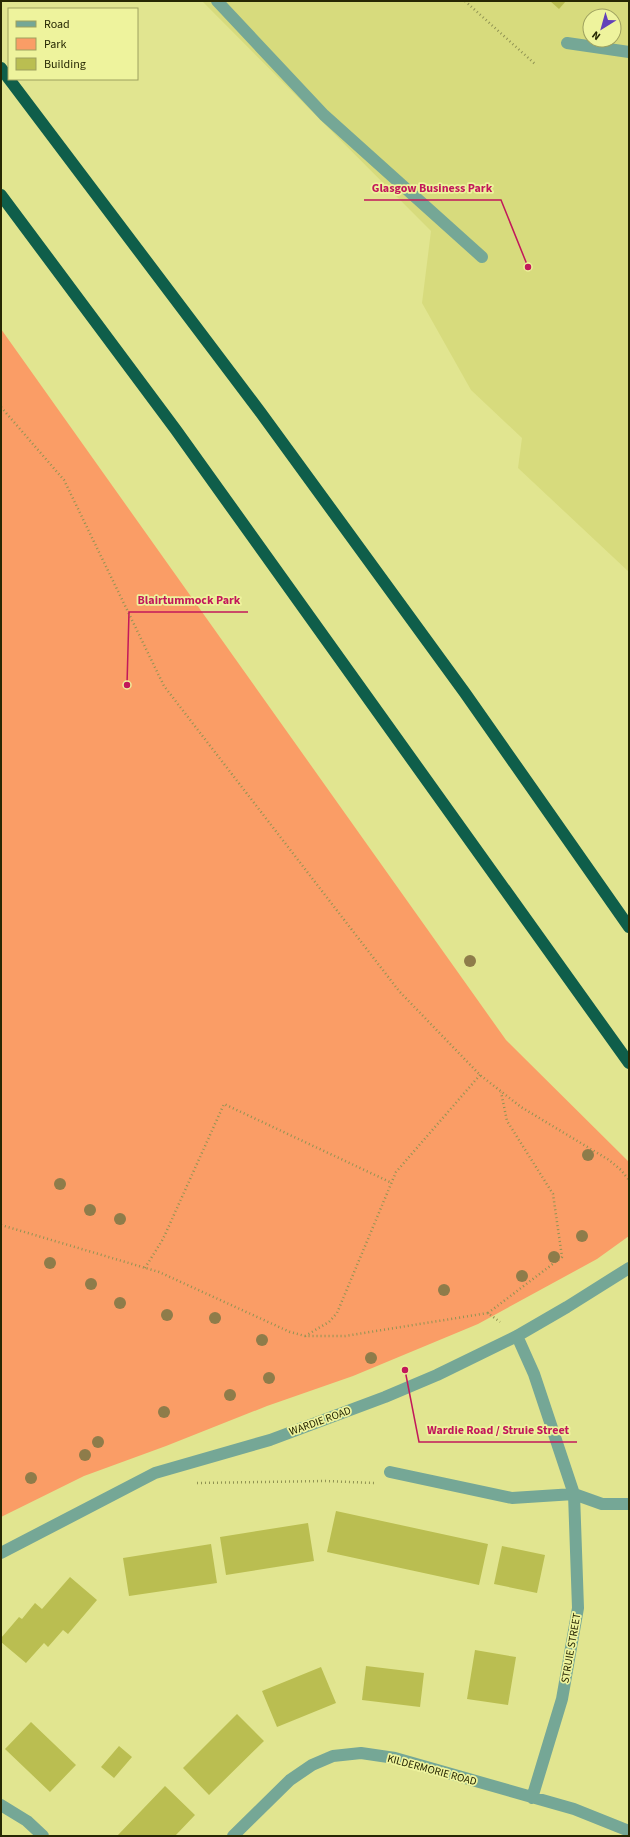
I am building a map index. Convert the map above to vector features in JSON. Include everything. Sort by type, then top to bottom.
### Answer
[{"type":"highway","points":[[1,68],[8,78]]},
{"type":"highway","points":[[10,80],[266,419],[465,693],[629,927]]},
{"type":"highway","points":[[1,195],[176,430],[629,1063]]},
{"type":"street","points":[[216,1],[324,115],[482,257]]},
{"type":"street","points":[[567,43],[629,52]]},
{"type":"street","name":"WARDIE ROAD","points":[[1,1554],[155,1473],[270,1440],[385,1397],[437,1375],[517,1336],[629,1268]]},
{"type":"street","name":"STRUIE STREET","points":[[517,1336],[534,1374],[574,1494],[578,1608],[562,1699],[532,1798]]},
{"type":"street","points":[[390,1472],[512,1498],[574,1494],[602,1504],[629,1504]]},
{"type":"street","name":"KILDERMORIE ROAD","points":[[233,1836],[290,1780],[312,1765],[333,1756],[361,1753],[395,1758],[574,1809],[629,1831]]},
{"type":"street","points":[[1,1805],[27,1821],[43,1836]]},
{"type":"path","points":[[465,1],[535,64]]},
{"type":"path","points":[[1,407],[64,480],[164,686],[399,991],[480,1075],[521,1107],[609,1160],[621,1170],[629,1180]]},
{"type":"path","points":[[305,1336],[329,1322],[338,1313],[396,1172],[480,1075]]},
{"type":"path","points":[[1,1225],[159,1272],[290,1332],[305,1336],[345,1336],[488,1313],[562,1257],[553,1194],[507,1121],[501,1091]]},
{"type":"path","points":[[145,1268],[163,1239],[224,1104],[392,1183]]},
{"type":"path","points":[[488,1313],[517,1336]]},
{"type":"path","points":[[191,1483],[325,1481],[376,1484],[390,1472]]},
{"type":"shaded area","points":[[202,1],[629,1],[629,572],[518,468],[522,438],[471,390],[422,303],[431,231]]},
{"type":"green space","points":[[1,329],[506,1040],[629,1162],[629,1236],[597,1259],[478,1324],[353,1376],[267,1406],[166,1446],[84,1476],[1,1517]]},
{"type":"building","points":[[550,1],[566,1],[559,9]]},
{"type":"building","points":[[336,1511],[488,1544],[479,1585],[327,1552]]},
{"type":"building","points":[[308,1523],[314,1561],[226,1575],[220,1537]]},
{"type":"building","points":[[211,1544],[217,1583],[129,1596],[123,1558]]},
{"type":"building","points":[[502,1546],[545,1555],[537,1593],[494,1584]]},
{"type":"building","points":[[70,1577],[97,1600],[68,1634],[63,1630],[48,1647],[44,1643],[26,1663],[1,1642],[1,1638],[19,1617],[22,1619],[35,1603],[42,1609]]},
{"type":"building","points":[[475,1650],[516,1657],[508,1705],[467,1699]]},
{"type":"building","points":[[366,1666],[424,1673],[420,1707],[362,1700]]},
{"type":"building","points":[[321,1667],[336,1703],[277,1727],[262,1691]]},
{"type":"building","points":[[237,1714],[264,1741],[209,1795],[183,1768]]},
{"type":"building","points":[[31,1722],[76,1765],[50,1792],[5,1749]]},
{"type":"building","points":[[119,1746],[132,1757],[114,1778],[101,1767]]},
{"type":"building","points":[[165,1786],[195,1815],[175,1836],[117,1836]]},
{"type":"place","name":"Glasgow Business Park","points":[[528,267]]},
{"type":"place","name":"Blairtummock Park","points":[[127,685]]},
{"type":"place","name":"Wardie Road / Struie Street","points":[[405,1370]]}]
